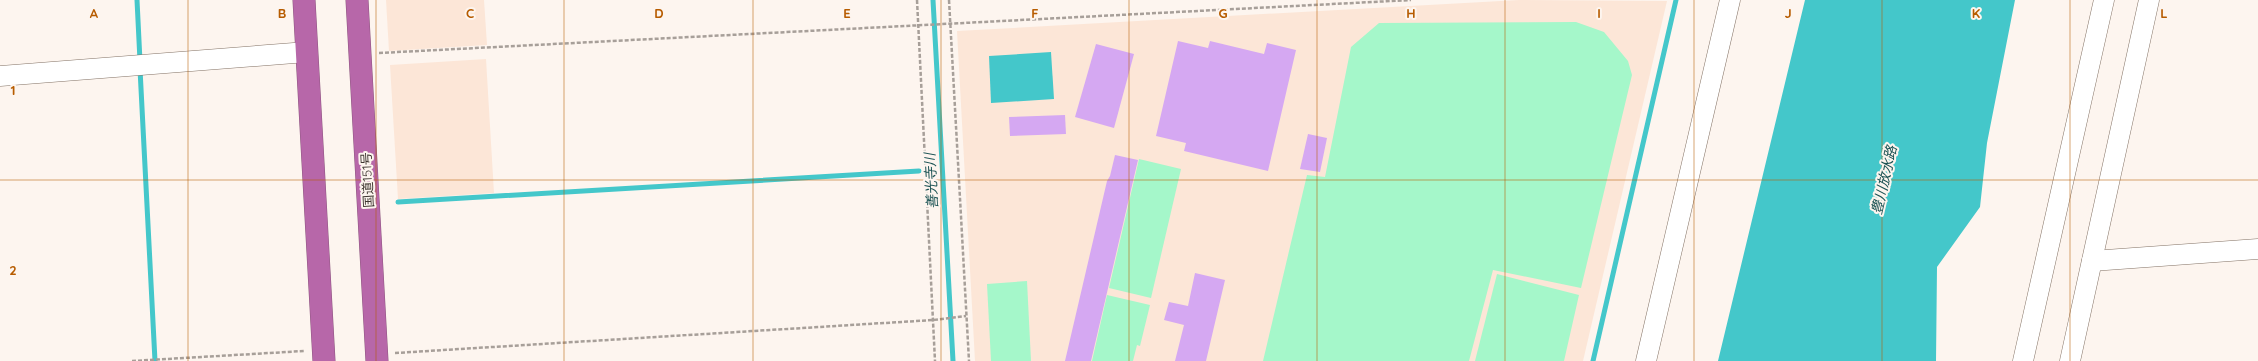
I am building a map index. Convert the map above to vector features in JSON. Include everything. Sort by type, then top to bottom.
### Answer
[{"type":"highway","points":[[304,0],[324,355]]},
{"type":"highway","name":"国道151号","points":[[357,0],[377,358]]},
{"type":"street","points":[[1646,361],[1730,0]]},
{"type":"street","points":[[2024,361],[2104,0]]},
{"type":"street","points":[[2070,361],[2149,0]]},
{"type":"street","points":[[0,76],[307,52]]},
{"type":"street","points":[[2092,261],[2258,249]]},
{"type":"path","points":[[917,0],[935,361]]},
{"type":"path","points":[[949,0],[969,361]]},
{"type":"path","points":[[360,54],[1411,0]]},
{"type":"path","points":[[377,358],[933,320],[966,316]]},
{"type":"path","points":[[132,361],[324,355]]},
{"type":"shaded area","points":[[386,0],[484,0],[487,45],[389,51]]},
{"type":"shaded area","points":[[1519,0],[1667,1],[1583,361],[975,361],[957,31]]},
{"type":"shaded area","points":[[486,59],[494,193],[398,199],[390,65]]},
{"type":"green space","points":[[1576,22],[1604,32],[1628,61],[1632,75],[1581,288],[1493,270],[1469,361],[1263,361],[1307,175],[1325,177],[1351,47],[1379,23]]},
{"type":"green space","points":[[1139,159],[1181,169],[1151,298],[1109,288]]},
{"type":"green space","points":[[1497,274],[1579,295],[1564,361],[1475,361]]},
{"type":"green space","points":[[1027,281],[1031,361],[991,361],[987,284]]},
{"type":"green space","points":[[1107,295],[1150,305],[1140,346],[1137,345],[1133,361],[1092,361]]},
{"type":"water","name":"豊川放水路","points":[[1805,0],[2015,0],[1987,143],[1980,207],[1937,267],[1936,361],[1718,361]]},
{"type":"water","points":[[1051,52],[1054,99],[991,103],[989,56]]},
{"type":"building","points":[[1178,41],[1208,48],[1210,41],[1264,54],[1267,43],[1296,50],[1268,171],[1184,151],[1186,143],[1156,136]]},
{"type":"building","points":[[1096,44],[1134,54],[1114,128],[1075,117]]},
{"type":"building","points":[[1065,115],[1066,134],[1010,136],[1009,117]]},
{"type":"building","points":[[1308,134],[1327,138],[1320,172],[1300,169]]},
{"type":"building","points":[[1115,155],[1138,160],[1091,361],[1065,361],[1107,181],[1110,176]]},
{"type":"building","points":[[1195,273],[1225,280],[1206,361],[1175,361],[1184,325],[1164,320],[1169,302],[1188,306]]},
{"type":"waterway","points":[[137,0],[140,61]]},
{"type":"waterway","name":"善光寺川","points":[[933,0],[953,361]]},
{"type":"waterway","points":[[1593,361],[1676,0]]},
{"type":"waterway","points":[[140,69],[155,361]]},
{"type":"waterway","points":[[398,202],[919,171]]}]
